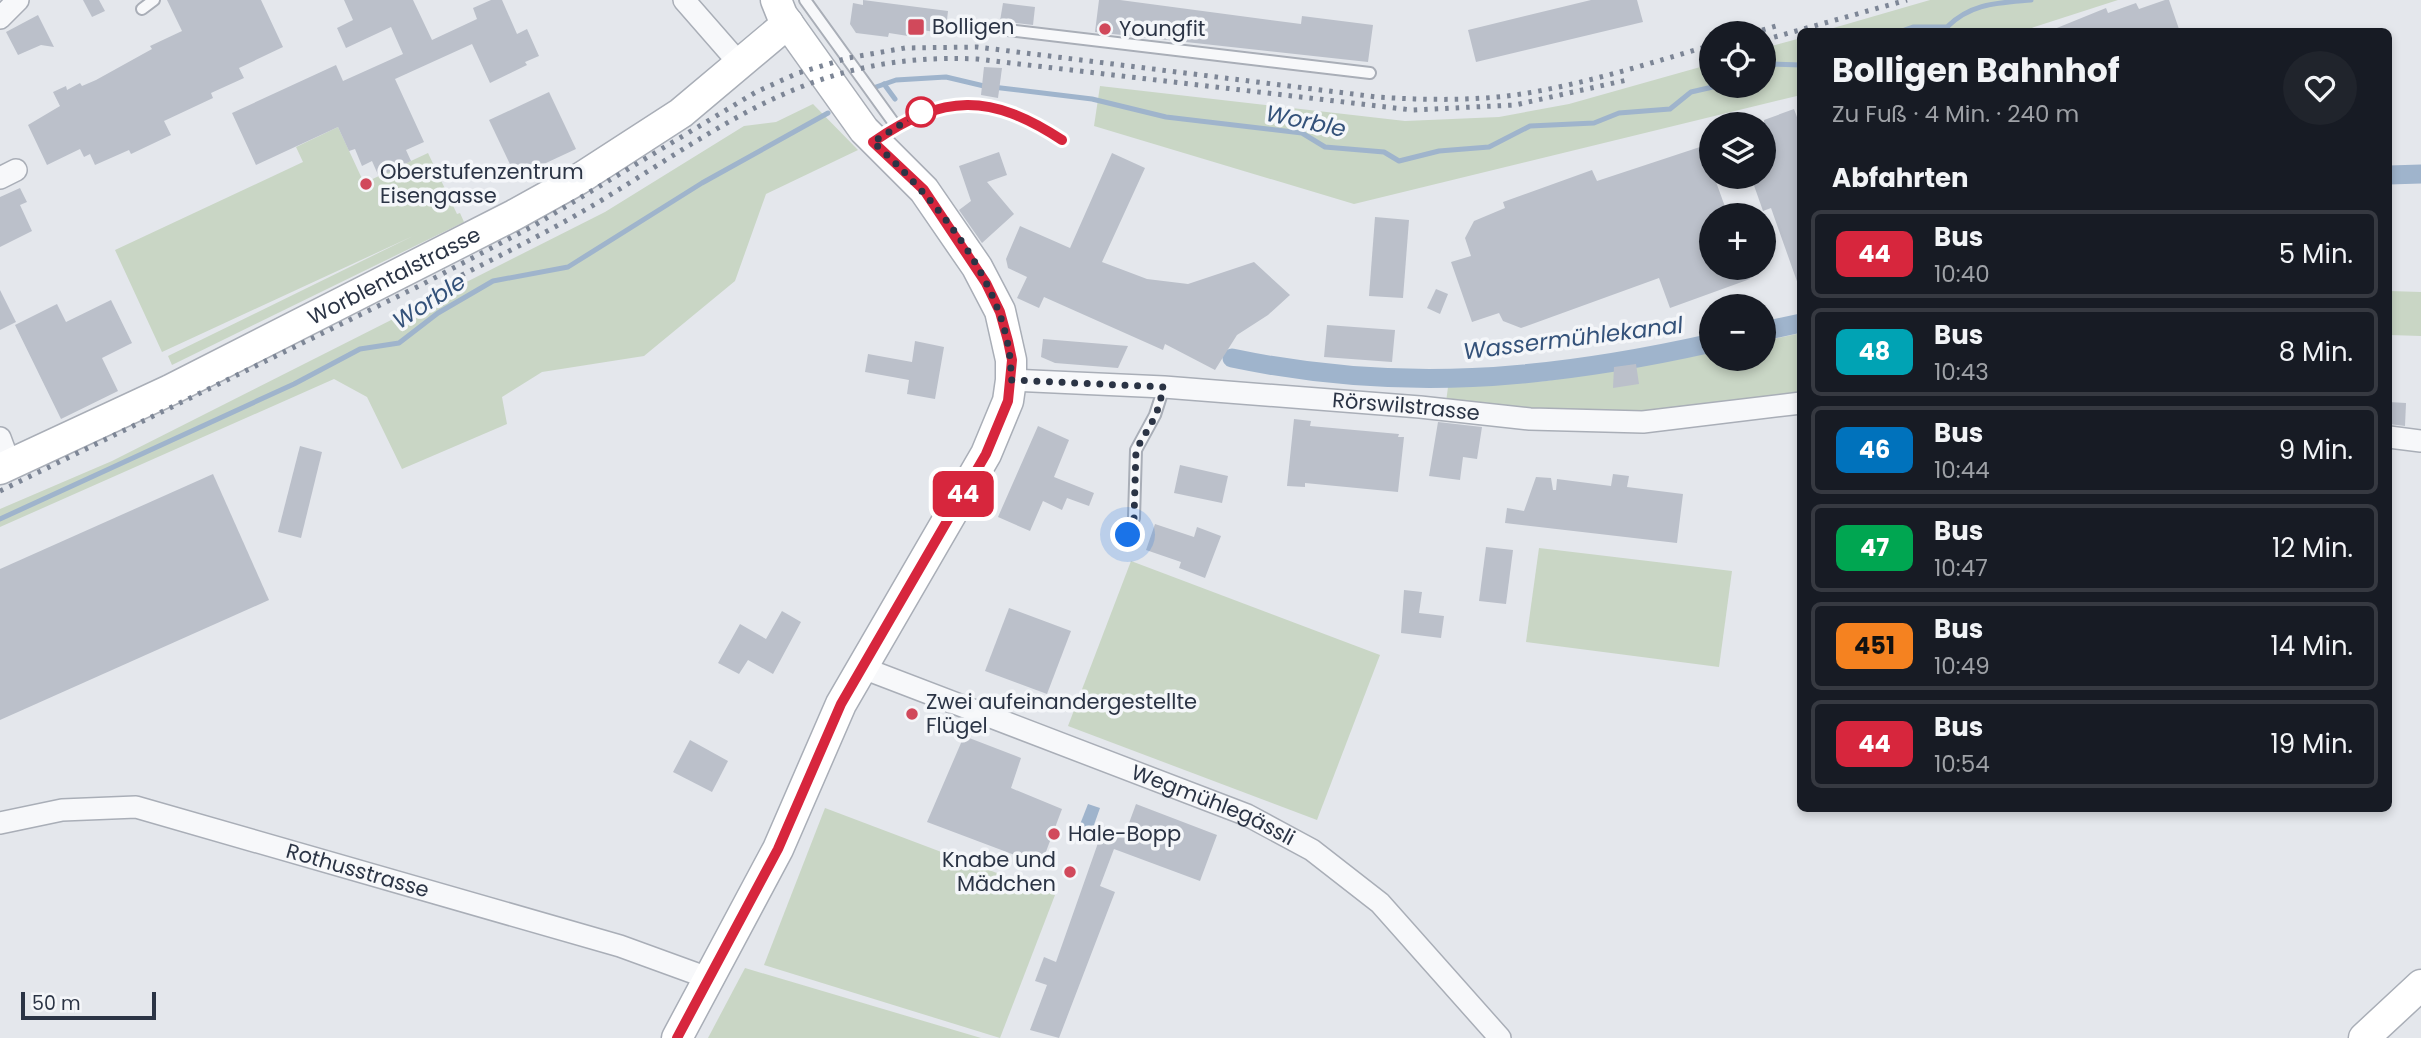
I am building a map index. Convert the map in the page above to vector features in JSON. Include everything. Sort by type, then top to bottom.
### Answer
[{"type":"main road","name":"Worblentalstrasse","points":[[3,457],[170,390],[514,215],[579,179],[681,113],[739,63],[790,8]]},
{"type":"main road","points":[[677,1038],[778,849],[841,704],[986,454],[1008,401],[1011,380],[1007,334],[986,283],[885,134],[790,8]]},
{"type":"main road","points":[[2364,1038],[2421,985]]},
{"type":"street","points":[[0,18],[18,0]]},
{"type":"street","points":[[684,0],[739,63]]},
{"type":"street","name":"Rörswilstrasse","points":[[1011,380],[1164,387],[1420,407],[1530,419],[1643,422],[1797,403]]},
{"type":"street","points":[[2392,438],[2421,441]]},
{"type":"street","name":"Wegmühlegässli","points":[[863,668],[1247,815],[1312,850],[1380,903],[1500,1038]]},
{"type":"street","name":"Rothusstrasse","points":[[0,823],[62,810],[136,807],[620,946],[708,978]]},
{"type":"lane","points":[[142,9],[154,0]]},
{"type":"lane","points":[[999,29],[1370,73]]},
{"type":"lane","points":[[885,134],[934,108],[986,107],[1014,113],[1062,140]]},
{"type":"lane","points":[[1128,535],[1134,518],[1136,450],[1156,415],[1164,387]]},
{"type":"green space","points":[[1930,0],[2118,0],[2031,28],[1833,28]]},
{"type":"green space","points":[[1797,39],[1797,96],[1731,112],[1699,112],[1699,120],[1354,204],[1094,126],[1100,86],[1405,121],[1499,117],[1569,104],[1699,67],[1699,98],[1776,98],[1776,45]]},
{"type":"green space","points":[[813,104],[858,150],[766,194],[735,281],[644,356],[542,372],[502,397],[507,424],[402,469],[367,397],[334,379],[0,527],[0,509],[112,461],[605,212],[744,126],[776,122]]},
{"type":"green space","points":[[338,127],[364,183],[428,153],[457,214],[460,213],[464,222],[172,365],[168,356],[413,236],[162,352],[115,250],[303,162],[296,147]]},
{"type":"green space","points":[[2392,291],[2421,292],[2421,336],[2392,335]]},
{"type":"green space","points":[[1797,334],[1797,403],[1643,422],[1445,410],[1448,387],[1546,381],[1699,354],[1699,371],[1776,371],[1776,338]]},
{"type":"green space","points":[[1539,548],[1732,571],[1719,667],[1526,642]]},
{"type":"green space","points":[[1131,561],[1380,655],[1317,820],[1068,726]]},
{"type":"green space","points":[[825,808],[1055,895],[1000,1038],[764,965]]},
{"type":"green space","points":[[745,968],[981,1038],[708,1038]]},
{"type":"water","points":[[1088,804],[1100,808],[1090,836],[1077,832]]},
{"type":"building","points":[[83,0],[99,0],[105,11],[92,17]]},
{"type":"building","points":[[167,0],[261,0],[283,47],[239,68],[244,78],[211,93],[213,98],[164,121],[171,135],[131,154],[129,150],[95,165],[90,154],[84,157],[80,149],[47,165],[28,125],[60,106],[53,92],[66,86],[67,90],[80,83],[82,86],[96,80],[152,49],[150,46],[182,31]]},
{"type":"building","points":[[344,0],[413,0],[432,40],[477,19],[473,8],[491,0],[502,0],[517,34],[527,29],[539,56],[490,83],[472,44],[395,79],[424,142],[406,150],[411,161],[379,177],[372,161],[362,166],[355,149],[349,151],[338,127],[256,165],[232,113],[336,65],[343,81],[403,54],[391,27],[346,48],[337,28],[353,20]]},
{"type":"building","points":[[863,0],[948,11],[946,29],[936,27],[935,32],[922,30],[921,35],[909,33],[908,36],[889,33],[888,37],[856,33],[850,24],[853,3],[863,5]]},
{"type":"building","points":[[1099,0],[1120,0],[1301,24],[1302,16],[1373,25],[1368,62],[1095,32]]},
{"type":"building","points":[[1591,0],[1637,0],[1643,22],[1476,62],[1468,30]]},
{"type":"building","points":[[2169,0],[2179,28],[2057,28],[2106,8],[2108,13],[2136,3],[2139,9]]},
{"type":"building","points":[[1003,3],[1035,7],[1033,25],[1000,21]]},
{"type":"building","points":[[38,15],[54,47],[41,45],[18,55],[6,32]]},
{"type":"building","points":[[984,67],[1002,68],[998,98],[981,95]]},
{"type":"building","points":[[549,92],[576,149],[516,177],[489,120]]},
{"type":"building","points":[[1794,109],[1797,117],[1797,281],[1776,222],[1776,203],[1760,203],[1755,189],[1776,189],[1776,116]]},
{"type":"building","points":[[1699,147],[1699,189],[1719,189],[1724,203],[1699,203],[1699,280],[1747,280],[1709,294],[1699,294],[1699,297],[1670,308],[1659,278],[1521,328],[1503,321],[1499,313],[1472,322],[1451,262],[1471,256],[1465,238],[1474,221],[1505,208],[1503,202],[1592,170],[1597,181]]},
{"type":"building","points":[[999,152],[1007,175],[987,182],[1014,214],[982,243],[959,210],[971,201],[959,166]]},
{"type":"building","points":[[1112,153],[1145,168],[1102,262],[1147,279],[1188,284],[1254,262],[1290,295],[1268,315],[1237,335],[1215,370],[1165,344],[1163,350],[1044,297],[1039,308],[1017,298],[1027,277],[1008,268],[1006,259],[1020,226],[1070,248]]},
{"type":"building","points":[[20,188],[27,202],[20,205],[32,231],[0,247],[0,197]]},
{"type":"building","points":[[1375,217],[1409,220],[1403,298],[1369,296]]},
{"type":"building","points":[[1436,289],[1448,294],[1440,314],[1427,308]]},
{"type":"building","points":[[0,290],[16,322],[0,330]]},
{"type":"building","points":[[111,300],[132,343],[102,358],[118,391],[61,419],[15,325],[57,304],[66,322]]},
{"type":"building","points":[[1327,325],[1395,330],[1392,362],[1324,357]]},
{"type":"building","points":[[1043,339],[1128,346],[1118,368],[1055,363],[1041,357]]},
{"type":"building","points":[[915,341],[944,347],[935,399],[907,394],[909,380],[865,372],[868,354],[912,362]]},
{"type":"building","points":[[1636,364],[1639,384],[1613,388],[1614,367]]},
{"type":"building","points":[[2392,402],[2406,403],[2405,426],[2392,424]]},
{"type":"building","points":[[1294,419],[1311,421],[1310,426],[1399,434],[1398,437],[1404,437],[1398,492],[1305,483],[1305,487],[1287,486]]},
{"type":"building","points":[[1438,422],[1482,427],[1477,459],[1463,457],[1460,480],[1429,476]]},
{"type":"building","points":[[1038,426],[1069,440],[1054,477],[1094,493],[1089,506],[1067,498],[1062,510],[1043,501],[1030,531],[998,517]]},
{"type":"building","points":[[300,446],[322,452],[301,538],[278,532]]},
{"type":"building","points":[[1180,465],[1228,476],[1222,503],[1174,493]]},
{"type":"building","points":[[213,474],[269,600],[0,720],[0,569]]},
{"type":"building","points":[[1613,474],[1629,476],[1627,487],[1683,494],[1677,543],[1505,523],[1507,508],[1524,511],[1536,477],[1551,478],[1553,490],[1556,490],[1557,479],[1611,486]]},
{"type":"building","points":[[1155,524],[1194,537],[1197,527],[1221,536],[1205,578],[1179,568],[1181,562],[1146,550]]},
{"type":"building","points":[[1486,547],[1513,550],[1506,604],[1479,601]]},
{"type":"building","points":[[1404,590],[1422,592],[1419,613],[1444,616],[1441,638],[1401,633]]},
{"type":"building","points":[[1009,608],[1071,631],[1047,694],[985,671]]},
{"type":"building","points":[[782,611],[801,622],[773,674],[748,660],[739,674],[718,663],[740,624],[766,639]]},
{"type":"building","points":[[964,736],[1021,758],[1011,788],[1062,809],[1041,865],[927,822]]},
{"type":"building","points":[[690,740],[728,761],[712,792],[673,772]]},
{"type":"building","points":[[1136,804],[1217,835],[1200,881],[1114,849],[1100,886],[1115,892],[1059,1038],[1030,1030],[1047,985],[1035,981],[1044,957],[1056,962],[1104,826],[1125,834]]},
{"type":"waterway","name":"Worble","points":[[1910,28],[1947,27],[1975,9],[2031,0]]},
{"type":"waterway","name":"Worble","points":[[1776,64],[1797,65]]},
{"type":"waterway","name":"Worble","points":[[876,87],[896,80],[946,77],[984,86],[1092,99],[1166,117],[1302,133],[1325,147],[1384,152],[1399,161],[1439,151],[1489,147],[1530,126],[1594,123],[1619,113],[1670,109],[1691,92],[1699,90]]},
{"type":"waterway","name":"Wassermühlekanal","points":[[884,84],[895,99]]},
{"type":"waterway","name":"Worble","points":[[0,519],[294,384],[360,349],[399,343],[438,313],[493,281],[568,267],[702,183],[828,113]]},
{"type":"waterway","name":"Wassermühlekanal","points":[[2392,175],[2421,174]]},
{"type":"waterway","name":"Wassermühlekanal","points":[[1776,328],[1797,324]]},
{"type":"waterway","name":"Wassermühlekanal","points":[[1232,358],[1354,376],[1472,378],[1590,366],[1699,346]]},
{"type":"railway","points":[[1807,28],[1907,0]]},
{"type":"railway","points":[[1776,37],[1797,31]]},
{"type":"railway","points":[[0,491],[421,285],[535,225],[756,92],[798,73],[848,58],[905,48],[977,47],[1377,97],[1446,99],[1498,97],[1540,91],[1699,49]]},
{"type":"railway","points":[[452,280],[584,211],[735,118],[821,79],[868,67],[920,60],[977,59],[1412,110],[1515,105],[1627,80]]},
{"type":"bus line","name":"44","points":[[677,1038],[778,849],[841,704],[986,454],[1008,401],[1012,360],[1000,312],[986,283],[924,190],[873,142],[908,118],[934,108],[951,106],[986,107],[1014,113],[1037,123],[1062,140]]},
{"type":"place","name":"Bolligen","points":[[916,27]]},
{"type":"place","name":"Youngfit","points":[[1105,29]]},
{"type":"place","name":"Oberstufenzentrum Eisengasse","points":[[366,184]]},
{"type":"place","name":"Zwei aufeinandergestellte Flügel","points":[[912,714]]},
{"type":"place","name":"Hale-Bopp","points":[[1054,834]]},
{"type":"place","name":"Knabe und Mädchen","points":[[1070,872]]},
{"type":"route","points":[[921,112],[873,142],[924,190],[977,267],[1000,312],[1007,334],[1012,360],[1011,380],[1042,379],[1164,387],[1156,415],[1136,450],[1134,518],[1128,535]]}]
